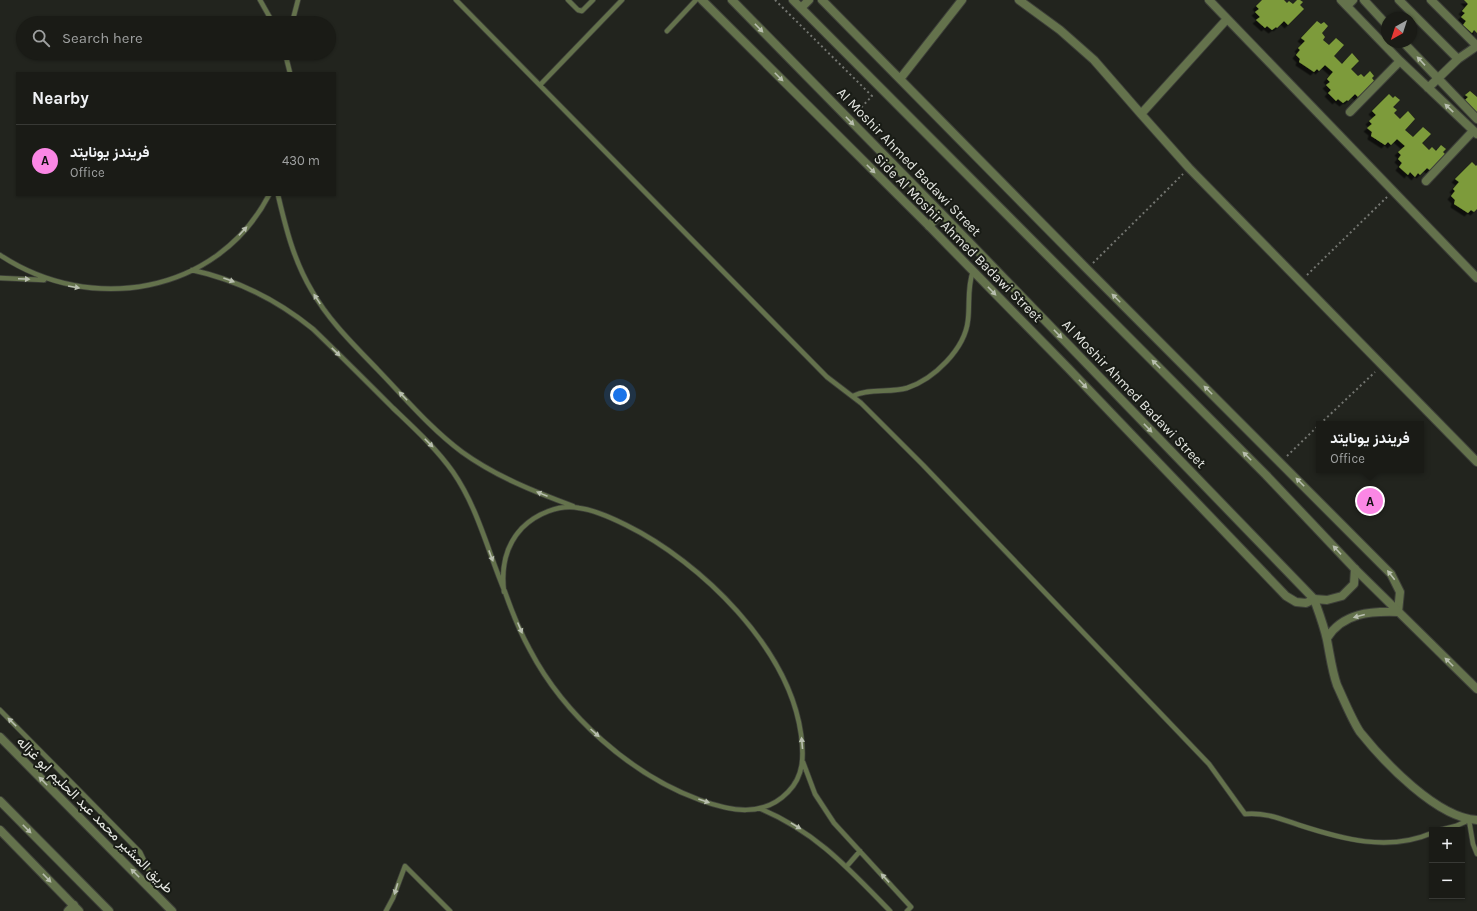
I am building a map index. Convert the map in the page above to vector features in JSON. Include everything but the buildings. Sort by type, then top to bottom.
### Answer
[{"type":"street","name":"Side Al Moshir Ahmed Badawi Street","points":[[702,0],[929,226],[1286,596],[1296,602],[1306,603],[1314,599],[1327,600],[1342,596],[1354,584],[1355,569]]},
{"type":"street","name":"Al Moshir Ahmed Badawi Street","points":[[732,0],[1314,599],[1327,638],[1337,684],[1360,731],[1395,770],[1428,800],[1449,812],[1473,820]]},
{"type":"street","points":[[794,0],[1266,475],[1355,569],[1477,689]]},
{"type":"street","points":[[801,8],[809,0]]},
{"type":"street","points":[[822,0],[1391,574],[1400,592],[1398,612]]},
{"type":"street","points":[[900,79],[962,0]]},
{"type":"street","points":[[1019,0],[1060,30],[1094,60],[1189,168],[1381,366],[1477,462]]},
{"type":"street","points":[[1209,0],[1477,277]]},
{"type":"street","points":[[1364,0],[1381,18]]},
{"type":"street","points":[[1399,0],[1458,59]]},
{"type":"street","points":[[1428,88],[1458,59],[1477,46],[1431,0]]},
{"type":"street","points":[[1347,2],[1400,61],[1475,133],[1426,181]]},
{"type":"street","points":[[1141,114],[1227,19]]},
{"type":"street","points":[[1409,48],[1477,119]]},
{"type":"street","points":[[1350,112],[1400,61]]},
{"type":"street","points":[[929,226],[941,214]]},
{"type":"street","points":[[1327,638],[1334,627],[1355,617],[1377,612],[1398,612]]},
{"type":"street","name":"طريق المشير محمد عبد الحليم ابو غزاله","points":[[0,737],[172,911]]},
{"type":"street","points":[[0,801],[109,911]]},
{"type":"street","points":[[0,830],[74,909]]},
{"type":"lane","points":[[260,0],[269,16]]},
{"type":"lane","points":[[294,16],[298,0]]},
{"type":"lane","points":[[456,0],[827,377],[852,396],[924,466],[1195,748],[1222,780],[1245,814],[1272,816],[1330,835],[1367,842],[1406,840],[1429,834]]},
{"type":"lane","points":[[568,0],[578,10],[582,11],[593,0]]},
{"type":"lane","points":[[540,85],[622,0]]},
{"type":"lane","points":[[667,31],[696,0]]},
{"type":"lane","points":[[287,60],[290,72]]},
{"type":"lane","points":[[0,278],[47,280],[84,288],[121,290],[157,283],[192,270],[212,258],[234,240],[258,214],[268,196]]},
{"type":"lane","points":[[278,196],[289,239],[303,275],[323,308],[346,337],[436,430],[462,452],[490,469],[522,485],[619,522],[661,544],[700,573],[732,605],[759,638],[786,684],[792,699],[800,730],[803,761],[816,794],[824,808],[834,823],[911,907],[907,911]]},
{"type":"lane","points":[[0,255],[14,264],[47,280]]},
{"type":"lane","points":[[192,270],[229,280],[247,287],[282,305],[313,329],[435,449],[455,475],[471,504],[504,592],[528,648],[550,683],[577,715],[609,745],[656,779],[688,796],[740,811],[761,809],[778,800],[792,788],[801,771],[803,761]]},
{"type":"lane","points":[[852,396],[913,386],[929,377],[940,367],[954,352],[963,337],[968,320],[968,287],[973,271]]},
{"type":"lane","points":[[504,592],[503,570],[505,559],[513,539],[520,531],[528,523],[546,512],[557,509],[579,508]]},
{"type":"lane","points":[[0,710],[140,852],[150,872],[149,888]]},
{"type":"lane","points":[[761,809],[807,833],[847,866],[890,911]]},
{"type":"lane","points":[[1452,827],[1473,820],[1473,844],[1477,854]]},
{"type":"lane","points":[[847,866],[860,852]]},
{"type":"lane","points":[[386,911],[393,898],[405,866],[450,911]]},
{"type":"path","points":[[776,0],[872,96],[850,120]]},
{"type":"path","points":[[1087,269],[1189,168]]},
{"type":"path","points":[[1300,282],[1394,191]]},
{"type":"path","points":[[1324,421],[1381,366]]},
{"type":"path","points":[[1280,462],[1316,429]]},
{"type":"place","name":"فريندز يونايتد","points":[[1370,501]]}]
